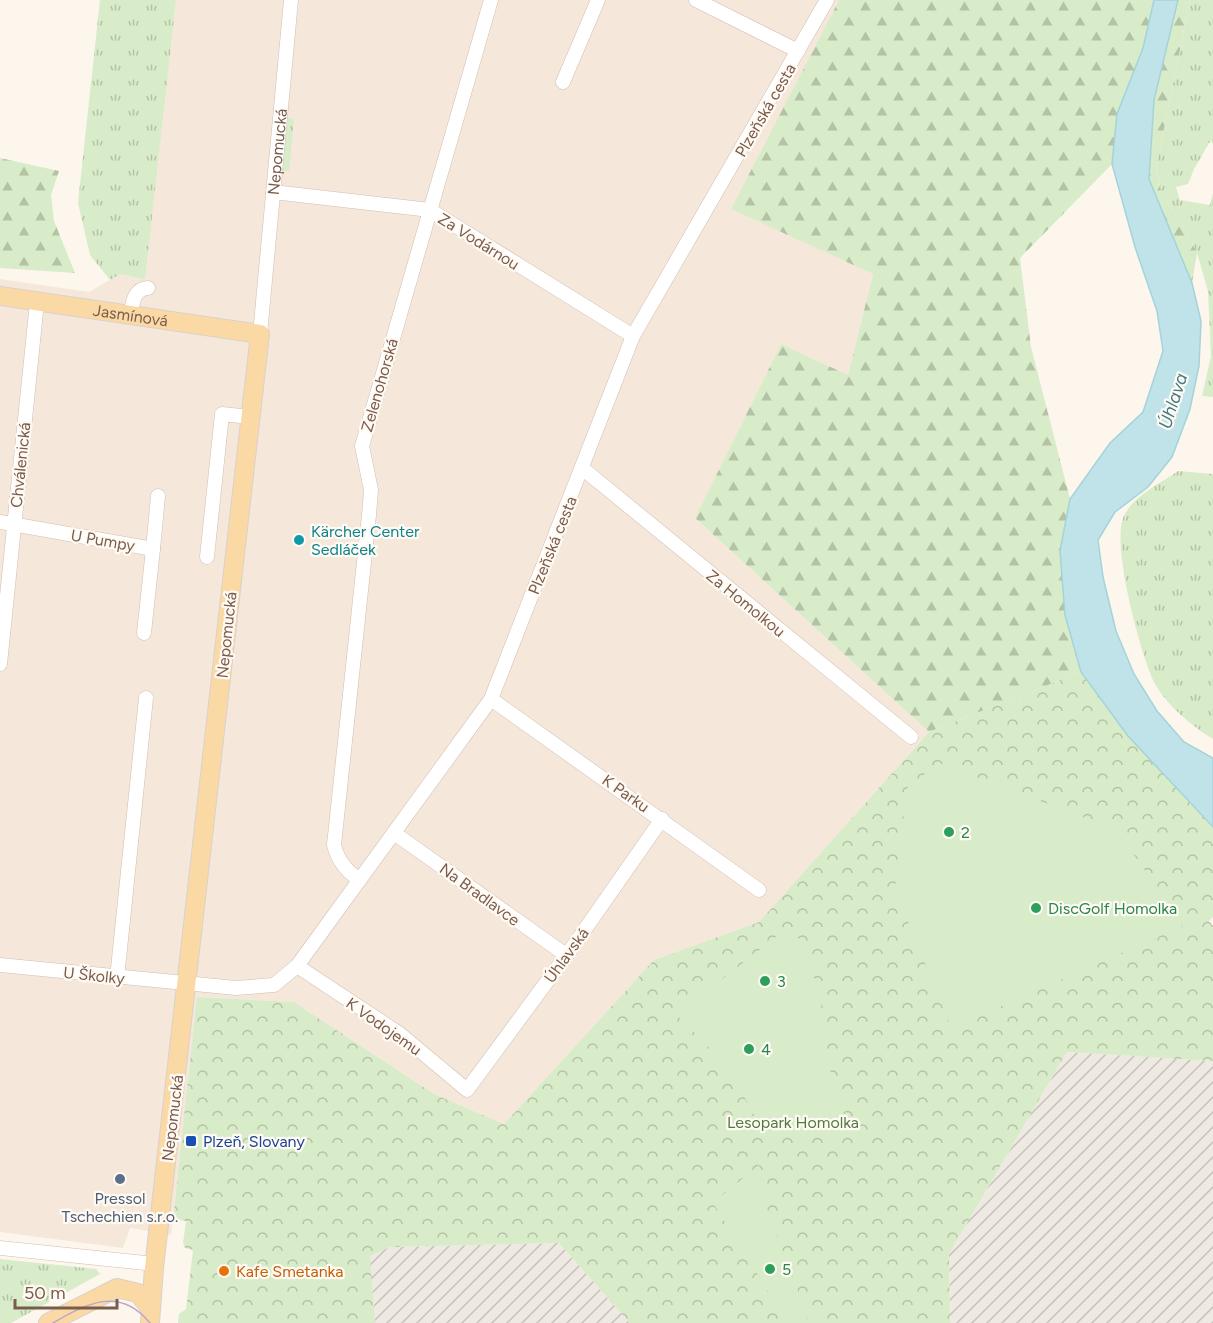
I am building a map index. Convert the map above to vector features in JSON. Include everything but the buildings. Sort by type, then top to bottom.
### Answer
[{"type":"main road","name":"Jasmínová","points":[[0,296],[260,334]]},
{"type":"main road","name":"Nepomucká","points":[[151,1316],[154,1266],[260,334]]},
{"type":"main road","points":[[48,1323],[113,1289],[141,1283],[154,1266]]},
{"type":"main road","points":[[123,1288],[138,1293],[151,1316]]},
{"type":"street","name":"Nepomucká","points":[[260,334],[291,0]]},
{"type":"street","name":"Zelenohorská","points":[[359,880],[341,863],[334,845],[370,506],[371,490],[362,446],[491,0]]},
{"type":"street","points":[[563,81],[598,0]]},
{"type":"street","points":[[696,0],[798,51]]},
{"type":"street","name":"Plzeňská cesta","points":[[187,984],[236,988],[274,985],[297,966],[491,699],[633,336],[666,276],[752,134],[827,0]]},
{"type":"street","name":"Za Vodárnou","points":[[273,192],[430,210],[633,336]]},
{"type":"street","points":[[130,315],[136,293],[140,288],[148,288]]},
{"type":"street","name":"Chválenická","points":[[0,664],[7,523],[37,302]]},
{"type":"street","points":[[207,557],[222,414],[250,417]]},
{"type":"street","name":"Za Homolkou","points":[[582,468],[911,737]]},
{"type":"street","name":"U Pumpy","points":[[7,523],[153,549],[158,496]]},
{"type":"street","points":[[144,633],[153,549]]},
{"type":"street","points":[[117,978],[146,698]]},
{"type":"street","name":"K Parku","points":[[491,699],[759,890]]},
{"type":"street","name":"Úhlavská","points":[[467,1090],[662,819]]},
{"type":"street","name":"Na Bradlavce","points":[[394,833],[566,955]]},
{"type":"street","name":"U Školky","points":[[0,965],[187,984]]},
{"type":"street","name":"K Vodojemu","points":[[297,966],[400,1034],[467,1090]]},
{"type":"street","points":[[0,1248],[154,1266]]},
{"type":"shaded area","points":[[176,0],[839,0],[732,209],[873,274],[848,375],[781,344],[695,518],[929,732],[759,922],[654,960],[504,1124],[434,1094],[294,1002],[198,997],[171,1235],[130,1228],[123,1248],[0,1232],[0,279],[89,292],[120,274],[172,33]]},
{"type":"shaded area","points":[[1067,1052],[1213,1061],[1213,1323],[950,1323],[949,1254]]},
{"type":"shaded area","points":[[559,1243],[630,1323],[375,1323],[369,1256],[390,1247]]},
{"type":"green space","points":[[100,0],[176,0],[145,279],[120,274],[110,280],[90,255],[78,203]]},
{"type":"green space","points":[[839,0],[1154,0],[1143,48],[1117,114],[1112,164],[1020,258],[1031,347],[1070,499],[1060,551],[1065,615],[1081,672],[929,732],[695,518],[781,344],[848,375],[873,274],[731,209]]},
{"type":"green space","points":[[1178,0],[1190,0],[1156,168],[1162,195],[1180,221],[1197,253],[1192,283],[1149,179],[1154,100]]},
{"type":"green space","points":[[1190,0],[1213,0],[1213,144],[1211,140],[1188,184],[1176,187],[1180,200],[1210,205],[1213,193],[1213,397],[1202,396],[1211,356],[1208,291],[1197,253],[1180,221],[1162,195],[1156,168]]},
{"type":"green space","points":[[285,118],[294,119],[289,171],[280,171]]},
{"type":"green space","points":[[0,158],[59,171],[51,195],[54,221],[75,273],[0,268]]},
{"type":"green space","points":[[1178,471],[1213,474],[1213,739],[1180,714],[1165,699],[1154,682],[1135,625],[1124,575],[1121,532],[1127,510],[1147,491]]},
{"type":"green space","name":"Lesopark Homolka","points":[[1081,672],[1128,736],[1213,827],[1213,917],[1209,921],[1213,926],[1213,1061],[1067,1052],[949,1254],[950,1323],[630,1323],[559,1243],[390,1247],[370,1256],[375,1323],[178,1323],[179,1314],[186,1309],[193,1250],[185,1248],[183,1243],[186,1221],[173,1219],[197,997],[294,1002],[434,1094],[504,1124],[654,960],[759,922],[929,732]]},
{"type":"green space","name":"DiscGolf Homolka","points":[[939,763],[1117,830],[1183,926],[951,1028],[895,889],[907,788]]},
{"type":"green space","points":[[787,928],[805,944],[821,1004],[829,1067],[849,1130],[766,1137],[728,1067],[677,1015]]},
{"type":"green space","points":[[759,1165],[763,1198],[808,1318],[786,1320],[713,1203]]},
{"type":"green space","points":[[0,1259],[96,1269],[100,1274],[11,1323],[0,1323]]},
{"type":"water","name":"Úhlava","points":[[1154,0],[1178,0],[1154,100],[1149,179],[1192,283],[1201,321],[1199,366],[1190,409],[1172,457],[1148,487],[1115,512],[1098,540],[1103,577],[1116,631],[1134,674],[1157,711],[1184,742],[1213,758],[1213,827],[1128,736],[1081,672],[1065,615],[1060,551],[1070,499],[1110,443],[1143,412],[1163,351],[1157,311],[1135,247],[1112,164],[1117,114],[1143,48]]},
{"type":"tram line","points":[[53,1323],[91,1304],[115,1301],[139,1312],[150,1323]]},
{"type":"place","name":"Kärcher Center Sedláček","points":[[299,540]]},
{"type":"place","name":"2","points":[[949,832]]},
{"type":"place","name":"DiscGolf Homolka","points":[[1036,908]]},
{"type":"place","name":"3","points":[[765,981]]},
{"type":"place","name":"4","points":[[749,1049]]},
{"type":"place","name":"Plzeň, Slovany","points":[[191,1141]]},
{"type":"place","name":"Pressol Tschechien s.r.o.","points":[[120,1179]]},
{"type":"place","name":"5","points":[[770,1269]]},
{"type":"place","name":"Kafe Smetanka","points":[[224,1271]]}]
